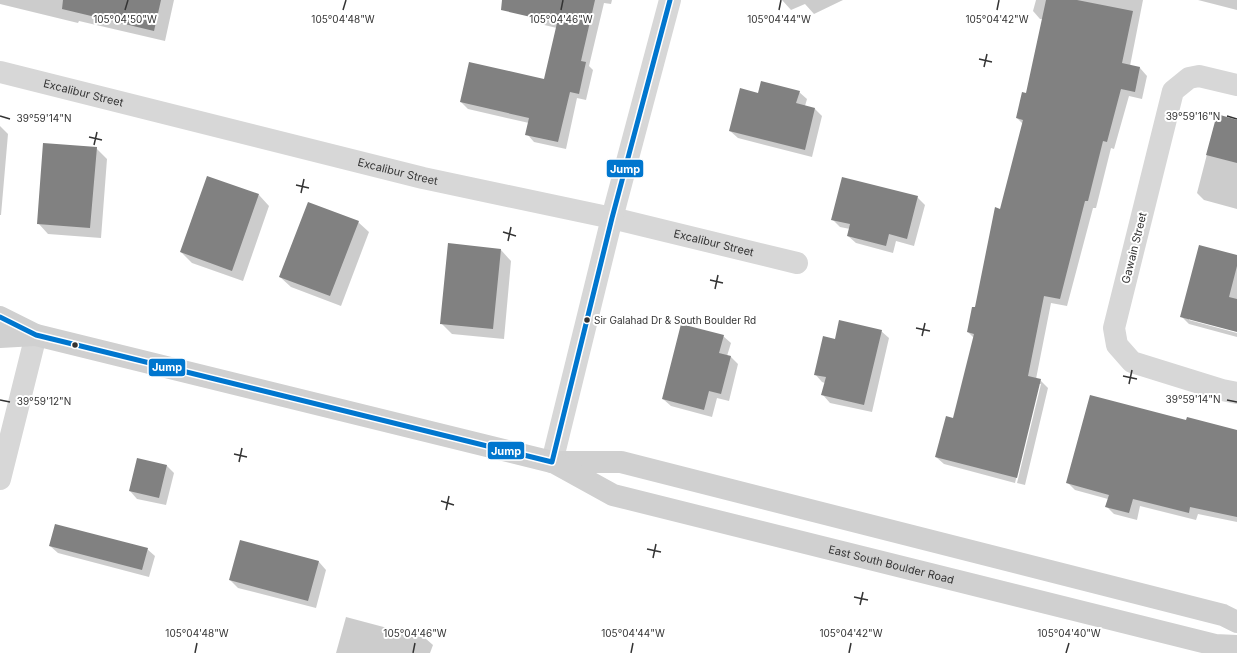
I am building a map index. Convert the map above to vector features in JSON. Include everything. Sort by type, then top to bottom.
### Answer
[{"type":"main road","name":"East South Boulder Road","points":[[0,318],[36,335],[552,462],[620,462],[1208,611],[1223,615],[1237,622]]},
{"type":"main road","name":"East South Boulder Road","points":[[0,337],[36,335]]},
{"type":"main road","name":"East South Boulder Road","points":[[552,462],[613,495],[1215,645],[1237,646]]},
{"type":"street","points":[[552,462],[612,218],[670,0]]},
{"type":"street","name":"Excalibur Street","points":[[0,72],[423,178],[612,218],[797,263]]},
{"type":"street","name":"Gawain Street","points":[[1237,85],[1199,76],[1189,78],[1173,91],[1114,328],[1117,345],[1132,362],[1222,390],[1237,393]]},
{"type":"street","points":[[0,479],[36,335]]},
{"type":"building","points":[[63,0],[161,0],[154,31],[62,9]]},
{"type":"building","points":[[502,0],[595,0],[581,61],[586,62],[579,94],[570,92],[558,142],[525,135],[529,118],[460,102],[469,62],[544,79],[557,23],[501,10]]},
{"type":"building","points":[[1046,0],[1077,0],[1133,11],[1122,63],[1140,67],[1135,92],[1121,89],[1107,142],[1103,141],[1088,201],[1085,201],[1060,299],[1044,296],[1028,376],[1041,379],[1017,478],[935,457],[946,416],[953,418],[974,334],[967,332],[972,307],[975,307],[995,207],[1000,209],[1023,120],[1016,118],[1022,92],[1026,93]]},
{"type":"building","points":[[761,81],[800,91],[796,103],[815,108],[805,150],[729,131],[740,88],[758,93]]},
{"type":"building","points":[[1217,114],[1237,120],[1237,163],[1206,155]]},
{"type":"building","points":[[43,143],[97,147],[90,228],[37,224]]},
{"type":"building","points":[[207,176],[259,194],[232,271],[180,252]]},
{"type":"building","points":[[842,177],[918,196],[907,239],[889,234],[886,246],[847,236],[850,224],[831,220]]},
{"type":"building","points":[[308,202],[359,221],[330,296],[279,277]]},
{"type":"building","points":[[448,243],[501,249],[493,329],[440,324]]},
{"type":"building","points":[[1199,245],[1237,255],[1237,266],[1229,297],[1237,299],[1237,332],[1180,317]]},
{"type":"building","points":[[839,320],[882,330],[864,405],[821,395],[826,377],[814,375],[823,336],[835,339]]},
{"type":"building","points":[[681,324],[724,335],[719,353],[731,356],[721,394],[709,391],[704,410],[662,399]]},
{"type":"building","points":[[1090,395],[1186,420],[1187,417],[1237,430],[1237,517],[1190,507],[1189,513],[1133,499],[1129,513],[1105,507],[1109,495],[1066,483]]},
{"type":"building","points":[[137,458],[167,465],[159,498],[129,491]]},
{"type":"building","points":[[55,524],[148,548],[142,570],[49,546]]},
{"type":"building","points":[[240,540],[319,561],[308,601],[229,580]]},
{"type":"transit line","name":"Jump","points":[[0,317],[36,335],[552,462],[612,218],[670,0]]},
{"type":"place","name":"Sir Galahad Dr & South Boulder Rd","points":[[587,320]]}]
